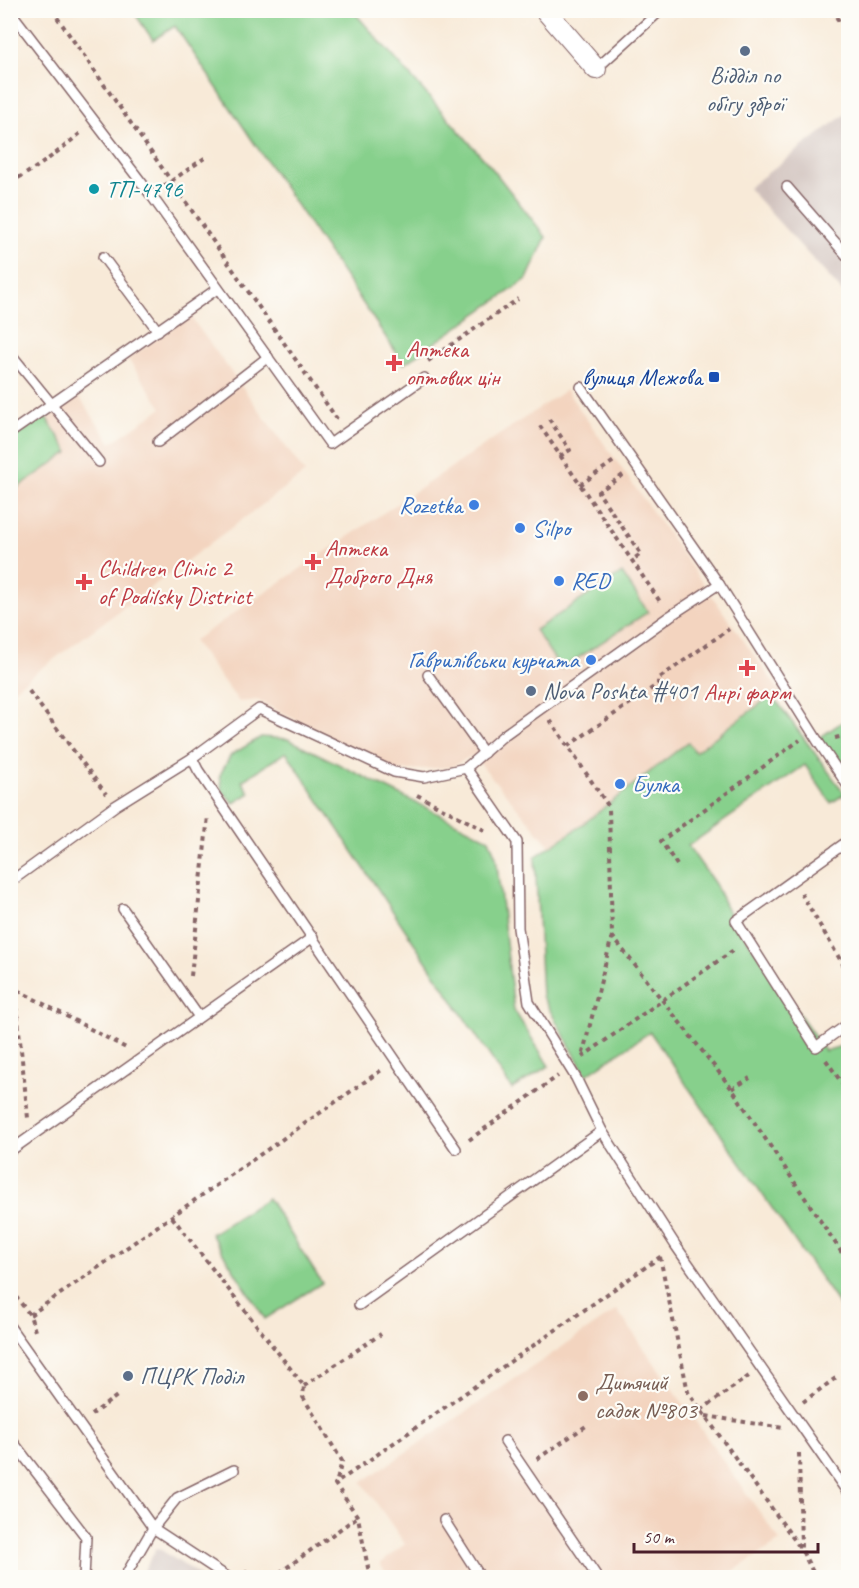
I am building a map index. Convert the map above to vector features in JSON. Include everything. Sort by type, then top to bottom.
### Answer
[{"type":"street","points":[[545,10],[596,69]]},
{"type":"lane","points":[[596,69],[661,10]]},
{"type":"lane","points":[[10,11],[151,195],[330,444],[424,378]]},
{"type":"lane","points":[[787,187],[849,257]]},
{"type":"lane","points":[[103,257],[158,331]]},
{"type":"lane","points":[[10,433],[217,289]]},
{"type":"lane","points":[[10,353],[99,462]]},
{"type":"lane","points":[[158,442],[268,357]]},
{"type":"lane","points":[[580,387],[719,584],[819,743],[849,786]]},
{"type":"lane","points":[[10,882],[115,806],[192,758],[260,709],[394,772],[424,777],[466,768],[504,735],[670,616],[719,584]]},
{"type":"lane","points":[[428,675],[484,753]]},
{"type":"lane","points":[[192,758],[456,1149]]},
{"type":"lane","points":[[466,768],[517,842],[519,928],[529,1002],[576,1078],[602,1131],[676,1246],[791,1410],[798,1425],[849,1493]]},
{"type":"lane","points":[[849,841],[736,921],[816,1047],[849,1024]]},
{"type":"lane","points":[[123,909],[199,1017]]},
{"type":"lane","points":[[10,1151],[313,937]]},
{"type":"lane","points":[[359,1305],[602,1131]]},
{"type":"lane","points":[[10,1328],[153,1528],[229,1578]]},
{"type":"lane","points":[[10,1438],[86,1537],[84,1578]]},
{"type":"lane","points":[[505,1441],[598,1578]]},
{"type":"lane","points":[[124,1578],[153,1528],[177,1498],[234,1470]]},
{"type":"lane","points":[[444,1520],[481,1578]]},
{"type":"path","points":[[52,10],[340,423]]},
{"type":"path","points":[[831,10],[849,33]]},
{"type":"path","points":[[10,182],[47,162],[94,121]]},
{"type":"path","points":[[151,195],[206,156]]},
{"type":"path","points":[[424,364],[518,298]]},
{"type":"path","points":[[549,419],[570,450],[560,456]]},
{"type":"path","points":[[540,426],[670,616]]},
{"type":"path","points":[[580,485],[627,453]]},
{"type":"path","points":[[632,560],[641,554],[598,492],[636,466]]},
{"type":"path","points":[[613,531],[621,525]]},
{"type":"path","points":[[568,746],[658,684],[658,679],[732,627]]},
{"type":"path","points":[[28,691],[115,806]]},
{"type":"path","points":[[542,709],[609,807],[612,936],[576,1078]]},
{"type":"path","points":[[677,865],[661,841],[803,738]]},
{"type":"path","points":[[189,1000],[211,789]]},
{"type":"path","points":[[413,793],[495,837]]},
{"type":"path","points":[[794,880],[849,973]]},
{"type":"path","points":[[612,936],[732,1089],[849,1262]]},
{"type":"path","points":[[581,1058],[748,940]]},
{"type":"path","points":[[10,943],[30,1137]]},
{"type":"path","points":[[13,987],[143,1057]]},
{"type":"path","points":[[816,1047],[849,1092]]},
{"type":"path","points":[[30,1316],[396,1060]]},
{"type":"path","points":[[456,1149],[562,1073]]},
{"type":"path","points":[[732,1089],[750,1078]]},
{"type":"path","points":[[172,1217],[304,1386],[303,1397],[342,1461],[335,1484]]},
{"type":"path","points":[[335,1484],[676,1246]]},
{"type":"path","points":[[660,1257],[688,1392],[801,1549],[816,1578]]},
{"type":"path","points":[[10,1289],[30,1316],[36,1334]]},
{"type":"path","points":[[304,1386],[381,1334]]},
{"type":"path","points":[[701,1410],[761,1367]]},
{"type":"path","points":[[791,1410],[837,1377]]},
{"type":"path","points":[[88,1418],[117,1396]]},
{"type":"path","points":[[706,1416],[798,1425],[801,1549]]},
{"type":"path","points":[[524,1468],[586,1426]]},
{"type":"path","points":[[335,1484],[358,1517],[370,1578]]},
{"type":"path","points":[[272,1578],[358,1517]]},
{"type":"path","points":[[237,1566],[254,1578]]},
{"type":"shaded area","points":[[848,112],[848,298],[748,188]]},
{"type":"shaded area","name":"Children Clinic 2 of Podilsky District","points":[[190,316],[305,473],[11,691],[10,445],[79,397],[111,443],[162,408],[128,359]]},
{"type":"shaded area","points":[[566,390],[780,692],[554,851],[473,755],[451,767],[396,771],[257,700],[239,702],[193,641]]},
{"type":"shaded area","name":"Дитячий садок №803","points":[[617,1310],[780,1541],[724,1577],[390,1577],[380,1564],[405,1544],[362,1482]]},
{"type":"shaded area","points":[[158,1548],[202,1577],[140,1577]]},
{"type":"green space","points":[[133,11],[353,11],[491,167],[546,237],[527,279],[404,364],[175,26],[153,40]]},
{"type":"green space","points":[[45,416],[69,452],[11,492],[11,439]]},
{"type":"green space","points":[[622,573],[648,612],[561,669],[535,630]]},
{"type":"green space","points":[[772,695],[845,794],[831,803],[805,765],[688,846],[715,884],[729,913],[825,1051],[845,1045],[848,1048],[848,1067],[843,1071],[848,1078],[848,1318],[650,1032],[586,1075],[542,996],[535,857],[578,828],[688,742],[695,752]]},
{"type":"green space","points":[[848,718],[848,781],[819,738]]},
{"type":"green space","points":[[261,737],[288,739],[489,839],[496,857],[514,1010],[549,1066],[512,1089],[286,752],[242,781],[250,793],[234,803],[222,791],[220,775],[231,755]]},
{"type":"green space","points":[[268,1198],[322,1283],[265,1319],[211,1234]]},
{"type":"place","name":"Відділ по обігу зброї","points":[[745,51]]},
{"type":"place","name":"ТП-4796","points":[[94,189]]},
{"type":"place","name":"Аптека оптових цін","points":[[394,363]]},
{"type":"place","name":"вулиця Межова","points":[[714,377]]},
{"type":"place","name":"Rozetka","points":[[474,505]]},
{"type":"place","name":"Silpo","points":[[520,528]]},
{"type":"place","name":"Аптека Доброго Дня","points":[[313,562]]},
{"type":"place","name":"RED","points":[[559,581]]},
{"type":"place","name":"Children Clinic 2 of Podilsky District","points":[[84,582]]},
{"type":"place","name":"Гаврилівськи курчата","points":[[591,660]]},
{"type":"place","name":"Анрі фарм","points":[[747,668]]},
{"type":"place","name":"Nova Poshta #401","points":[[531,691]]},
{"type":"place","name":"Булка","points":[[620,784]]},
{"type":"place","name":"ПЦРК Поділ","points":[[128,1376]]},
{"type":"place","name":"Дитячий садок №803","points":[[583,1396]]}]
